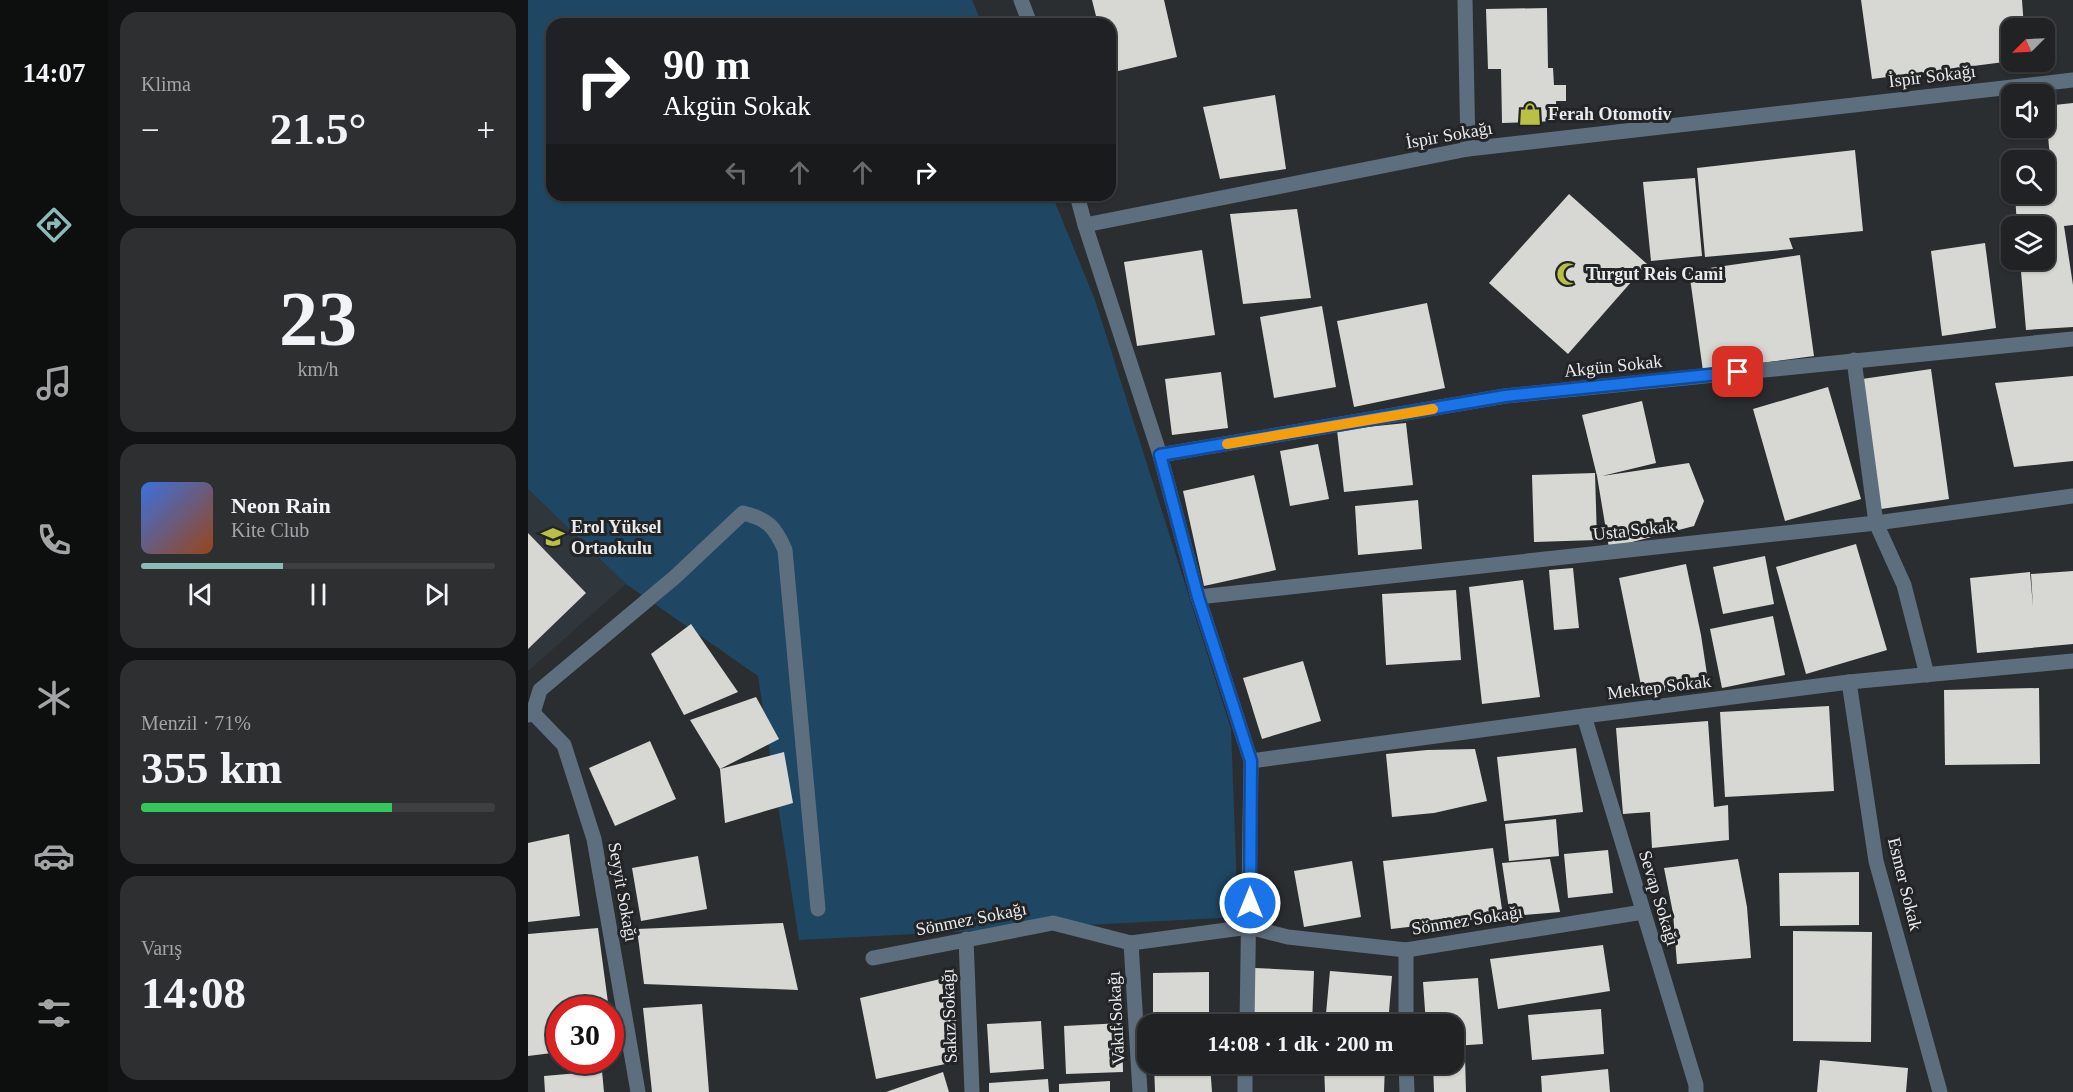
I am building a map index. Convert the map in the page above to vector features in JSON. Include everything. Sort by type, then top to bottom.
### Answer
[{"type":"street","points":[[1021,0],[1028,18]]},
{"type":"street","points":[[1465,0],[1468,149]]},
{"type":"street","name":"İspir Sokağı","points":[[1085,225],[1468,149],[2073,80]]},
{"type":"street","points":[[1079,201],[1160,455],[1198,597],[1251,761],[1246,1014]]},
{"type":"street","name":"Akgün Sokak","points":[[1160,455],[1505,396],[2073,339]]},
{"type":"street","points":[[1854,360],[1876,523],[1904,585],[1928,675]]},
{"type":"street","name":"Usta Sokak","points":[[1198,597],[1876,523],[2073,496]]},
{"type":"street","points":[[531,714],[540,690],[675,577],[743,513],[765,520],[774,528],[785,550],[818,909]]},
{"type":"street","name":"Mektep Sokak","points":[[1251,761],[1849,682],[2073,661]]},
{"type":"street","name":"Esmer Sokak","points":[[1849,682],[1876,861],[1940,1092]]},
{"type":"street","name":"Seyyit Sokağı","points":[[531,714],[564,745],[594,839],[638,1092]]},
{"type":"street","name":"Sevap Sokağı","points":[[1584,716],[1696,1085],[1696,1092]]},
{"type":"street","name":"Sönmez Sokağı","points":[[873,958],[1053,923],[1131,943],[1249,927],[1288,937],[1406,950],[1643,912]]},
{"type":"street","name":"Sakız Sokağı","points":[[966,939],[972,1092]]},
{"type":"street","name":"Vakıf Sokağı","points":[[1131,943],[1140,1092]]},
{"type":"street","points":[[1406,950],[1406,1014]]},
{"type":"street","points":[[1245,1074],[1245,1092]]},
{"type":"street","points":[[1406,1074],[1407,1092]]},
{"type":"shaded area","points":[[528,0],[972,0],[980,18],[546,18],[546,201],[1054,201],[1095,300],[1231,729],[1238,917],[799,940],[758,676],[626,584],[528,489]]},
{"type":"shaded area","name":"Erol Yüksel Ortaokulu","points":[[528,489],[626,584],[528,671]]},
{"type":"building","points":[[1092,0],[1164,0],[1177,57],[1116,72],[1116,18],[1096,18]]},
{"type":"building","points":[[1861,0],[2022,0],[2023,18],[2001,18],[2001,62],[1872,79]]},
{"type":"building","points":[[1547,8],[1548,68],[1553,68],[1554,85],[1566,85],[1566,101],[1556,101],[1557,121],[1502,123],[1501,69],[1488,69],[1486,9]]},
{"type":"building","points":[[1275,95],[1286,169],[1220,179],[1203,107]]},
{"type":"building","points":[[2073,103],[2073,225],[2064,226],[2073,285],[2073,327],[2026,330],[2021,270],[2055,270],[2055,216],[2016,216],[2016,204],[2055,204],[2055,150],[2049,150],[2048,138],[2055,138],[2055,105]]},
{"type":"building","points":[[1855,150],[1863,231],[1789,238],[1793,249],[1705,257],[1697,168]]},
{"type":"building","points":[[1695,178],[1702,256],[1651,261],[1643,182]]},
{"type":"building","name":"Turgut Reis Cami","points":[[1569,194],[1647,264],[1568,354],[1489,283]]},
{"type":"building","points":[[1297,209],[1311,298],[1243,304],[1230,214]]},
{"type":"building","points":[[1985,243],[1996,328],[1942,336],[1931,251]]},
{"type":"building","points":[[1202,250],[1215,335],[1137,346],[1124,262]]},
{"type":"building","points":[[1800,255],[1814,356],[1703,371],[1689,271]]},
{"type":"building","points":[[1427,303],[1445,388],[1354,407],[1337,321]]},
{"type":"building","points":[[1322,306],[1336,387],[1274,398],[1260,317]]},
{"type":"building","points":[[1931,369],[1949,499],[1881,509],[1862,379]]},
{"type":"building","points":[[1221,372],[1228,428],[1172,435],[1165,379]]},
{"type":"building","points":[[2073,376],[2073,461],[2014,467],[1995,383]]},
{"type":"building","points":[[1828,387],[1861,499],[1785,521],[1753,409]]},
{"type":"building","points":[[1642,401],[1656,463],[1602,476],[1689,463],[1704,501],[1694,526],[1609,548],[1597,476],[1582,415]]},
{"type":"building","points":[[1406,423],[1413,485],[1344,492],[1337,430]]},
{"type":"building","points":[[1318,444],[1329,499],[1290,506],[1280,451]]},
{"type":"building","points":[[1595,473],[1597,540],[1534,542],[1532,475]]},
{"type":"building","points":[[1254,475],[1276,570],[1204,586],[1183,491]]},
{"type":"building","points":[[1418,500],[1422,549],[1358,555],[1355,506]]},
{"type":"building","points":[[528,533],[586,593],[528,649]]},
{"type":"building","points":[[1856,544],[1887,650],[1806,674],[1776,567]]},
{"type":"building","points":[[1765,556],[1774,604],[1723,614],[1713,567]]},
{"type":"building","points":[[1686,564],[1708,681],[1643,695],[1619,578]]},
{"type":"building","points":[[1573,568],[1579,628],[1554,630],[1549,570]]},
{"type":"building","points":[[2073,571],[2073,644],[1977,653],[1970,578],[2030,572],[2033,607],[2031,574]]},
{"type":"building","points":[[1523,580],[1540,697],[1482,704],[1469,587]]},
{"type":"building","points":[[1456,590],[1461,660],[1386,665],[1382,594]]},
{"type":"building","points":[[1773,616],[1785,675],[1722,688],[1710,629]]},
{"type":"building","points":[[691,624],[738,692],[684,715],[651,654]]},
{"type":"building","points":[[1303,661],[1321,721],[1262,739],[1243,678]]},
{"type":"building","points":[[2039,688],[2040,764],[1945,765],[1944,690]]},
{"type":"building","points":[[756,697],[779,739],[720,769],[690,720]]},
{"type":"building","points":[[1829,706],[1834,791],[1725,797],[1720,712]]},
{"type":"building","points":[[1708,721],[1714,807],[1728,805],[1729,840],[1652,848],[1650,812],[1623,814],[1616,728]]},
{"type":"building","points":[[650,741],[676,799],[615,826],[589,768]]},
{"type":"building","points":[[1576,748],[1583,812],[1504,821],[1497,757]]},
{"type":"building","points":[[1475,749],[1487,801],[1434,813],[1392,817],[1386,754]]},
{"type":"building","points":[[784,752],[793,803],[725,823],[720,769]]},
{"type":"building","points":[[1556,819],[1559,856],[1509,861],[1505,824]]},
{"type":"building","points":[[569,834],[580,916],[528,922],[528,843]]},
{"type":"building","points":[[1493,848],[1503,916],[1391,929],[1383,861]]},
{"type":"building","points":[[1608,850],[1613,893],[1568,898],[1564,854]]},
{"type":"building","points":[[698,856],[707,909],[641,921],[632,868]]},
{"type":"building","points":[[1550,859],[1560,912],[1510,916],[1502,863]]},
{"type":"building","points":[[1738,859],[1747,907],[1751,958],[1677,964],[1673,913],[1664,868]]},
{"type":"building","points":[[1352,861],[1361,917],[1304,927],[1294,871]]},
{"type":"building","points":[[1859,872],[1859,925],[1780,926],[1779,873]]},
{"type":"building","points":[[783,923],[798,990],[644,984],[637,929]]},
{"type":"building","points":[[598,928],[607,996],[546,996],[546,1054],[528,1056],[528,934]]},
{"type":"building","points":[[1793,931],[1872,932],[1871,1042],[1793,1041]]},
{"type":"building","points":[[1603,945],[1610,991],[1498,1009],[1490,959]]},
{"type":"building","points":[[1255,968],[1314,971],[1312,1014],[1253,1014]]},
{"type":"building","points":[[1330,971],[1392,976],[1389,1014],[1326,1014]]},
{"type":"building","points":[[1209,972],[1209,1014],[1153,1014],[1153,973]]},
{"type":"building","points":[[953,976],[959,1061],[876,1079],[860,998]]},
{"type":"building","points":[[1478,978],[1483,1044],[1464,1045],[1464,1014],[1425,1014],[1423,982]]},
{"type":"building","points":[[702,1004],[709,1092],[652,1092],[643,1008]]},
{"type":"building","points":[[1601,1009],[1604,1054],[1532,1060],[1528,1015]]},
{"type":"building","points":[[1041,1021],[1044,1069],[990,1073],[987,1024]]},
{"type":"building","points":[[1122,1023],[1123,1072],[1066,1074],[1064,1026]]},
{"type":"building","points":[[1465,1056],[1466,1092],[1434,1092],[1433,1074],[1464,1074]]},
{"type":"building","points":[[1820,1060],[1908,1068],[1906,1092],[1817,1092]]},
{"type":"building","points":[[1608,1069],[1610,1092],[1542,1092],[1541,1076]]},
{"type":"building","points":[[943,1072],[949,1092],[886,1092]]},
{"type":"building","points":[[602,1074],[604,1092],[545,1092],[544,1076]]},
{"type":"building","points":[[1154,1074],[1211,1074],[1212,1092],[1155,1092]]},
{"type":"building","points":[[1324,1074],[1385,1074],[1384,1092],[1325,1092]]},
{"type":"building","points":[[1048,1079],[1049,1092],[989,1092],[989,1083]]},
{"type":"building","points":[[1110,1081],[1110,1092],[1059,1092],[1059,1084]]},
{"type":"slow traffic","points":[[1227,444],[1433,409]]},
{"type":"place","name":"Ferah Otomotiv","points":[[1530,114]]},
{"type":"place","name":"Turgut Reis Cami","points":[[1568,274]]},
{"type":"place","name":"Erol Yüksel Ortaokulu","points":[[553,537]]},
{"type":"route","points":[[1250,903],[1251,761],[1198,597],[1160,455],[1505,396],[1738,372]]}]
